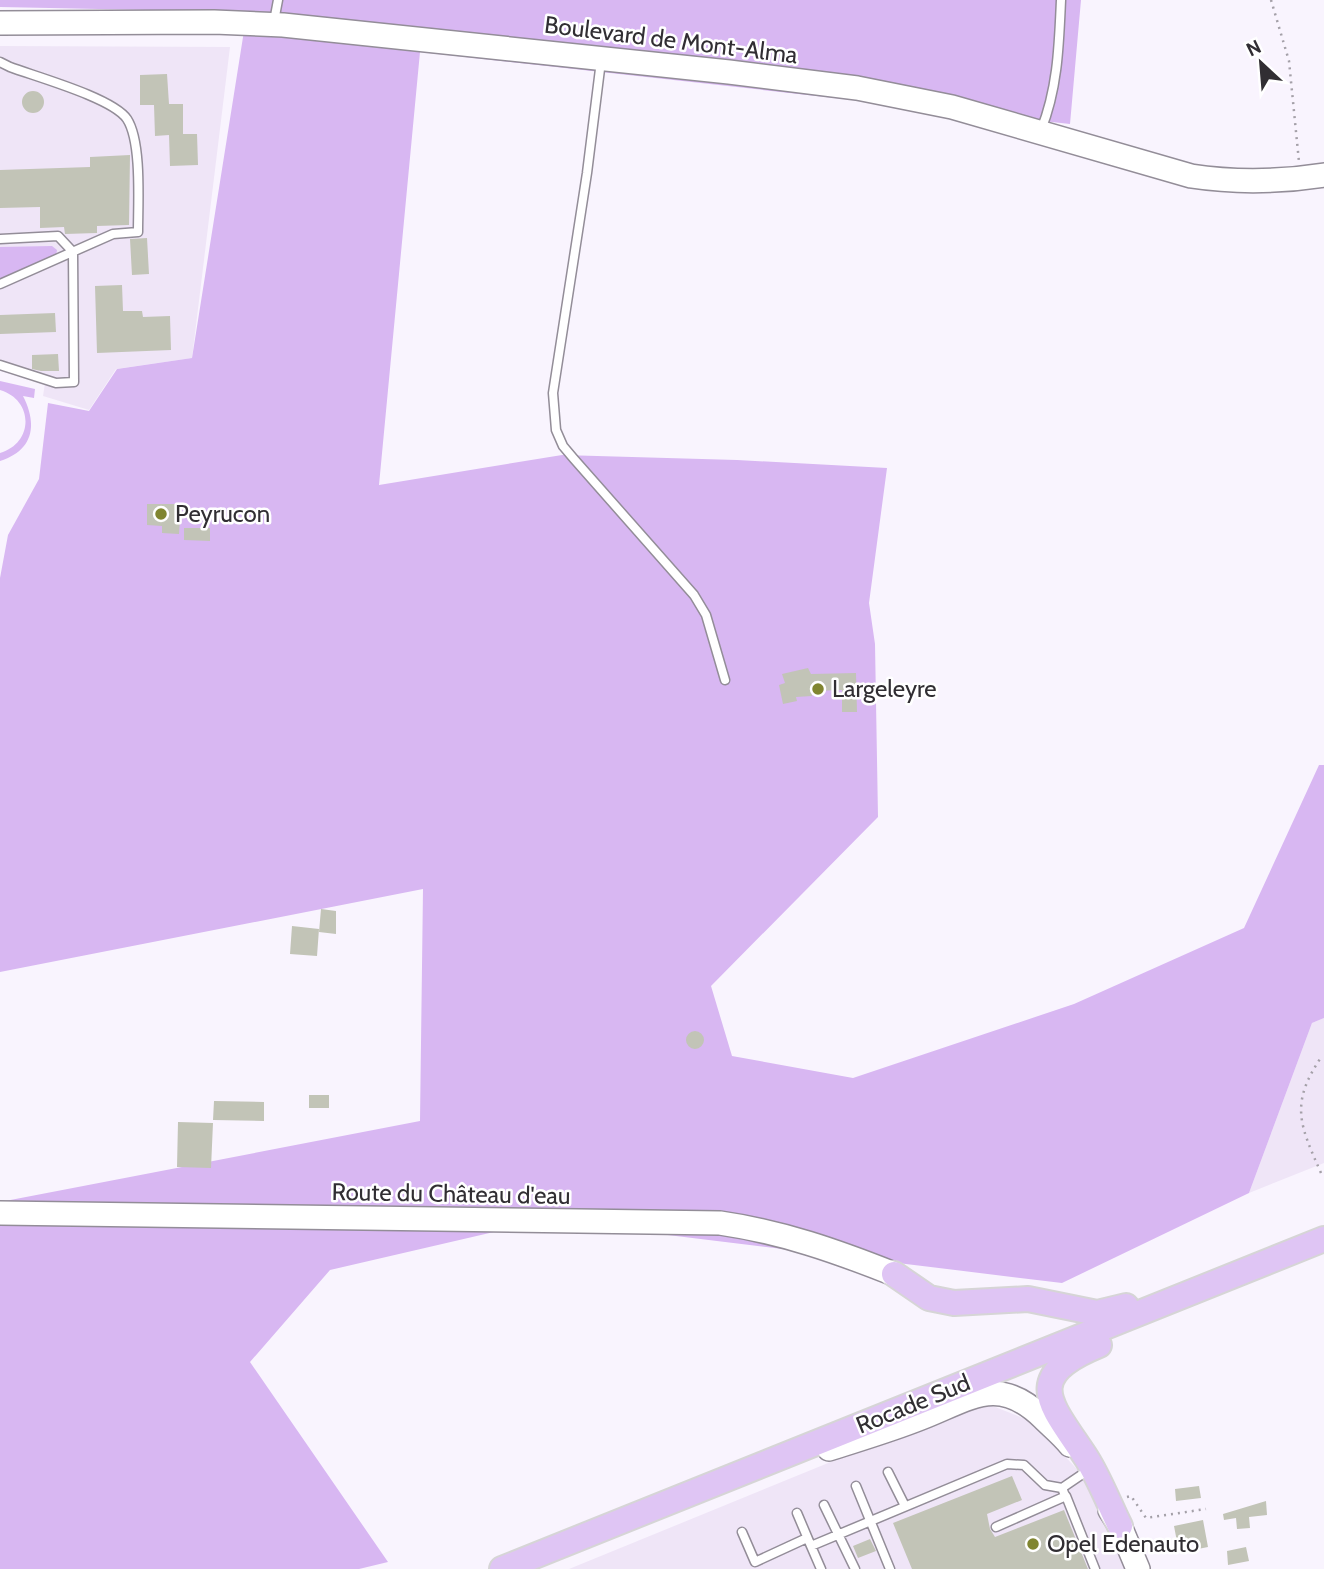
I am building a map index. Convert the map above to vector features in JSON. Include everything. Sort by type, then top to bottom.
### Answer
[{"type":"main road","name":"Rocade Sud","points":[[502,1569],[1324,1239]]},
{"type":"main road","points":[[1120,1526],[1089,1462],[1057,1417],[1050,1402],[1050,1383],[1056,1371],[1070,1359],[1091,1349],[1324,1254]]},
{"type":"main road","points":[[894,1274],[929,1298],[954,1303],[1028,1299],[1097,1313],[1274,1259]]},
{"type":"street","name":"Boulevard de Mont-Alma","points":[[0,23],[283,24],[601,57],[881,92],[953,107],[1191,176],[1259,182],[1324,175]]},
{"type":"street","name":"Route du Château d'eau","points":[[0,1213],[720,1223],[799,1239],[894,1274]]},
{"type":"street","points":[[702,1488],[894,1428],[980,1394],[1012,1395],[1033,1408],[1067,1442],[1120,1526],[1138,1569]]},
{"type":"lane","points":[[275,16],[278,0]]},
{"type":"lane","points":[[1040,133],[1058,63],[1061,0]]},
{"type":"lane","points":[[601,57],[587,173],[553,393],[556,430],[563,446],[694,595],[706,615],[725,680]]},
{"type":"lane","points":[[0,62],[111,104],[128,120],[137,152],[138,232],[113,234],[0,284]]},
{"type":"lane","points":[[0,239],[58,236],[73,252],[74,382],[56,383],[0,365]]},
{"type":"lane","points":[[742,1532],[756,1565],[809,1542],[839,1534],[1007,1464],[1024,1465],[1045,1485],[1064,1492],[1095,1569]]},
{"type":"lane","points":[[996,1527],[1064,1492],[1087,1471]]},
{"type":"lane","points":[[888,1472],[905,1506]]},
{"type":"lane","points":[[856,1486],[890,1569]]},
{"type":"lane","points":[[824,1504],[855,1569]]},
{"type":"lane","points":[[797,1513],[821,1569]]},
{"type":"path","points":[[1271,0],[1289,61],[1301,178]]},
{"type":"path","points":[[1321,1173],[1302,1129],[1301,1111],[1306,1085],[1322,1056]]},
{"type":"path","points":[[1107,1498],[1131,1496],[1146,1518],[1206,1509]]},
{"type":"shaded area","points":[[0,0],[1081,0],[1070,124],[420,52],[379,485],[562,455],[887,468],[869,603],[875,644],[878,817],[711,986],[732,1056],[853,1078],[1074,1004],[1244,928],[1319,765],[1324,765],[1324,1018],[1312,1023],[1249,1193],[1062,1283],[545,1220],[330,1270],[250,1362],[388,1562],[359,1569],[0,1569],[0,1202],[420,1121],[423,889],[0,972],[0,578],[8,535],[39,479],[48,403],[89,411],[117,369],[192,358],[247,12],[0,7]]},
{"type":"shaded area","points":[[0,46],[230,47],[192,358],[116,369],[89,410],[43,396],[45,383],[0,371]]},
{"type":"shaded area","points":[[52,246],[57,250],[56,257],[0,279],[0,247]]},
{"type":"shaded area","points":[[0,381],[35,389],[34,398],[23,396],[31,427],[26,444],[11,457],[0,461],[0,453],[19,440],[25,422],[19,403],[0,390]]},
{"type":"shaded area","points":[[1324,1018],[1324,1163],[1249,1193],[1312,1023]]},
{"type":"shaded area","points":[[980,1401],[1033,1422],[1087,1480],[1126,1569],[569,1569]]},
{"type":"building","points":[[167,74],[169,104],[183,104],[183,134],[197,134],[198,165],[170,166],[169,135],[155,136],[154,105],[140,105],[140,75]]},
{"type":"building","points":[[33,91],[43,98],[44,102],[37,112],[33,113],[23,106],[22,102],[29,92]]},
{"type":"building","points":[[130,155],[129,225],[97,226],[97,233],[65,234],[64,227],[40,228],[40,207],[0,208],[0,170],[90,167],[90,157]]},
{"type":"building","points":[[147,238],[149,274],[132,275],[130,239]]},
{"type":"building","points":[[122,285],[123,311],[142,311],[143,317],[170,316],[171,350],[97,353],[95,286]]},
{"type":"building","points":[[55,313],[56,332],[0,334],[0,315]]},
{"type":"building","points":[[58,354],[59,371],[32,369],[32,355]]},
{"type":"building","name":"Peyrucon","points":[[147,504],[181,504],[179,534],[162,533],[162,526],[147,525]]},
{"type":"building","points":[[184,528],[210,528],[210,541],[184,540]]},
{"type":"building","name":"Largeleyre","points":[[808,668],[811,674],[856,673],[857,712],[842,712],[842,690],[811,691],[812,696],[796,697],[797,701],[783,704],[779,685],[785,683],[782,674]]},
{"type":"building","points":[[321,909],[336,911],[336,934],[319,932]]},
{"type":"building","points":[[292,926],[319,929],[317,956],[290,954]]},
{"type":"building","points":[[691,1031],[699,1031],[704,1040],[702,1047],[691,1049],[686,1044],[686,1036]]},
{"type":"building","points":[[309,1095],[329,1095],[329,1108],[309,1108]]},
{"type":"building","points":[[214,1101],[264,1102],[264,1121],[213,1120]]},
{"type":"building","points":[[178,1122],[213,1123],[211,1168],[177,1167]]},
{"type":"building","points":[[1012,1476],[1022,1500],[987,1514],[995,1537],[1064,1510],[1088,1569],[912,1569],[893,1523]]},
{"type":"building","points":[[1199,1486],[1201,1498],[1176,1501],[1175,1489]]},
{"type":"building","points":[[1266,1501],[1267,1515],[1249,1517],[1250,1528],[1237,1529],[1236,1518],[1224,1520],[1223,1514]]},
{"type":"building","points":[[1203,1520],[1208,1547],[1198,1549],[1196,1543],[1178,1547],[1174,1526]]},
{"type":"building","points":[[870,1539],[876,1551],[858,1558],[853,1546]]},
{"type":"building","points":[[1246,1547],[1249,1561],[1228,1565],[1227,1551]]},
{"type":"place","name":"Peyrucon","points":[[161,514]]},
{"type":"place","name":"Largeleyre","points":[[818,689]]},
{"type":"place","name":"Opel Edenauto","points":[[1033,1544]]}]
